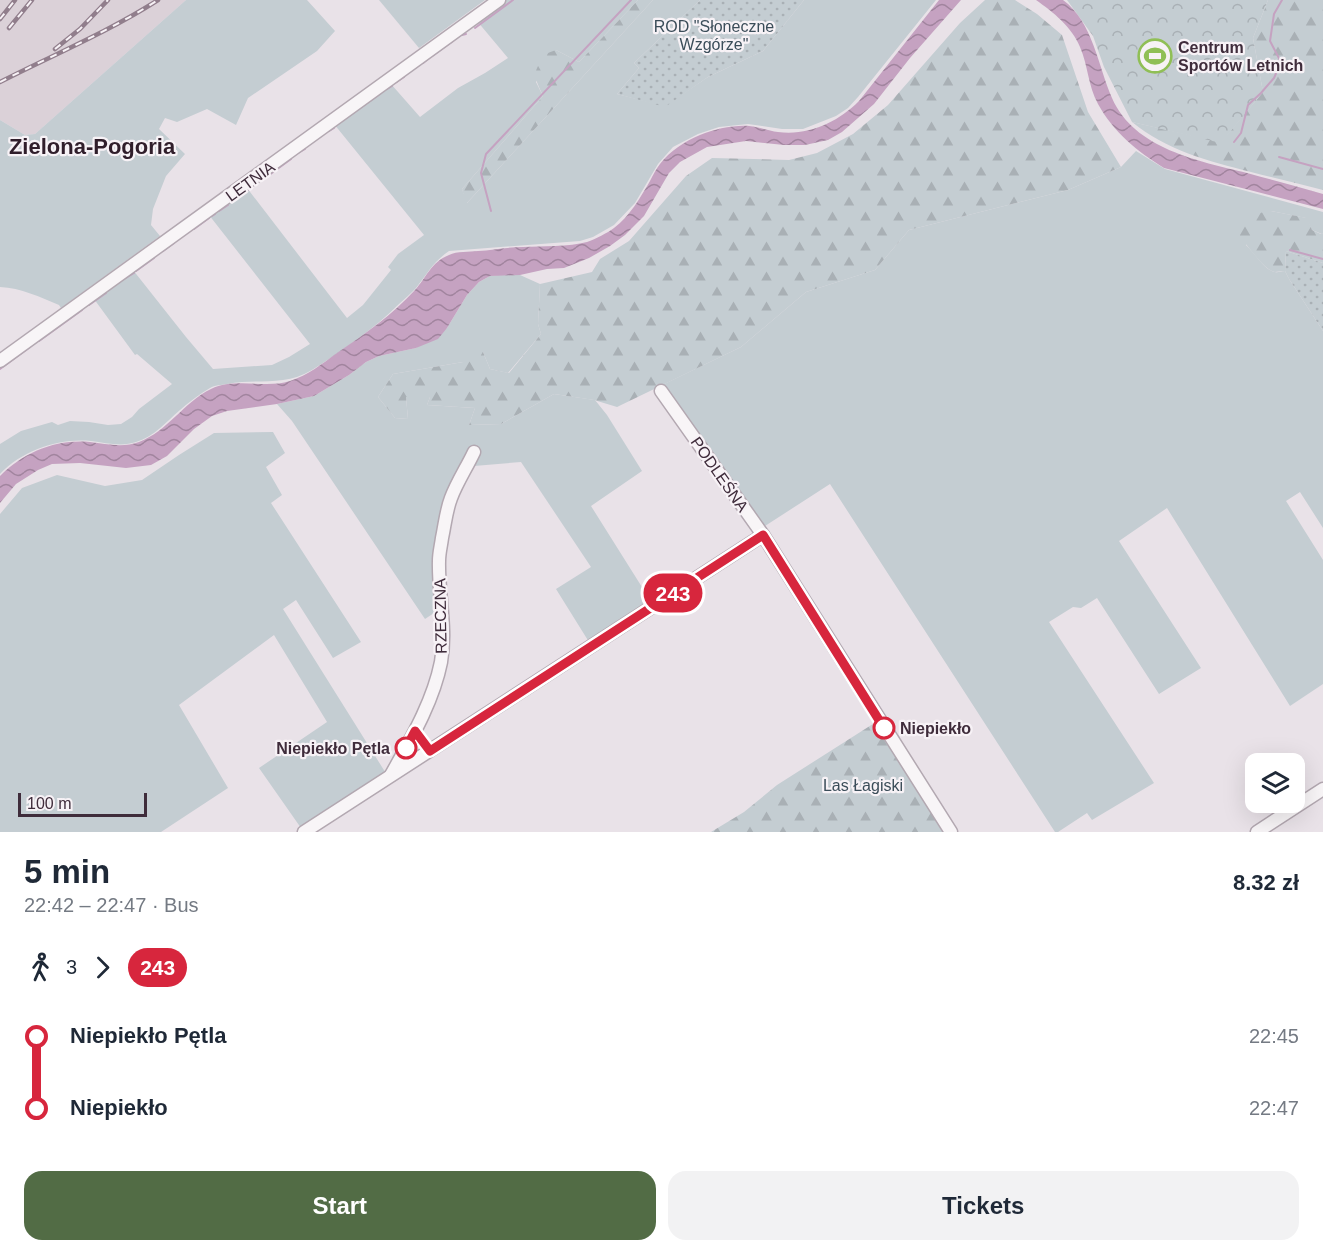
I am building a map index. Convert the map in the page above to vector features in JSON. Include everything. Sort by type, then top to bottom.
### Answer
[{"type":"street","name":"LETNIA","points":[[0,361],[499,0]]},
{"type":"street","name":"PODLEŚNA","points":[[661,391],[763,535],[951,832]]},
{"type":"street","name":"RZECZNA","points":[[391,776],[415,731],[436,681],[442,654],[443,615],[439,574],[444,522],[452,496],[474,452]]},
{"type":"street","points":[[304,832],[763,535]]},
{"type":"street","points":[[1257,832],[1323,789]]},
{"type":"shaded area","points":[[0,0],[186,0],[35,134],[25,135],[0,120]]},
{"type":"green space","points":[[186,0],[307,0],[335,31],[317,51],[248,98],[236,125],[207,109],[177,122],[165,118],[159,129],[185,154],[166,176],[153,209],[151,225],[160,236],[61,308],[59,305],[30,293],[0,287],[0,120],[25,135],[35,134]]},
{"type":"green space","points":[[379,0],[485,0],[419,48]]},
{"type":"green space","points":[[505,0],[638,0],[579,62],[556,50],[536,82],[543,96],[462,189],[467,203],[653,0],[700,0],[634,63],[639,68],[617,94],[665,106],[708,77],[763,51],[804,0],[936,0],[858,97],[836,116],[803,129],[782,129],[748,124],[719,127],[698,134],[673,147],[658,164],[635,203],[614,225],[593,237],[580,241],[449,251],[435,263],[416,288],[379,322],[335,355],[302,375],[291,379],[238,382],[214,386],[143,439],[125,444],[79,441],[54,444],[19,458],[0,474],[0,444],[21,431],[52,422],[58,425],[70,421],[121,424],[172,384],[137,354],[135,355],[94,299],[133,270],[213,369],[272,365],[310,344],[209,215],[247,188],[347,318],[363,305],[391,270],[388,267],[398,254],[424,235],[334,124],[391,84],[420,117],[458,88],[508,58],[477,21]]},
{"type":"green space","points":[[638,0],[653,0],[466,204],[462,189],[543,96],[535,75],[545,54],[556,50],[579,62]]},
{"type":"green space","name":"ROD \"Słoneczne Wzgórze\"","points":[[700,0],[804,0],[763,51],[708,77],[665,107],[617,94],[639,68],[634,63]]},
{"type":"green space","points":[[985,0],[1015,0],[1037,14],[1062,35],[1088,112],[1121,167],[1068,190],[909,230],[875,270],[806,292],[741,347],[617,407],[594,400],[554,394],[501,424],[469,425],[475,408],[427,405],[430,397],[406,397],[408,419],[395,418],[378,397],[393,374],[463,362],[464,355],[471,346],[483,352],[490,369],[509,373],[541,334],[538,324],[540,284],[592,272],[600,259],[629,241],[686,176],[712,158],[789,160],[817,153],[853,134],[888,105],[960,23]]},
{"type":"green space","points":[[1067,0],[1268,0],[1253,38],[1263,92],[1221,143],[1132,122],[1104,67],[1093,36]]},
{"type":"green space","points":[[1268,0],[1323,0],[1323,190],[1203,159],[1159,140],[1132,122],[1221,142],[1263,92],[1253,38]]},
{"type":"green space","points":[[1136,151],[1165,169],[1323,212],[1322,234],[1312,230],[1306,218],[1271,211],[1246,245],[1271,271],[1285,271],[1323,331],[1323,528],[1300,492],[1286,501],[1323,560],[1323,684],[1290,706],[1167,508],[1119,541],[1201,668],[1159,694],[1097,598],[1081,608],[1073,607],[1049,622],[1154,783],[1092,820],[1087,813],[1055,832],[830,484],[765,526],[748,510],[662,385],[741,347],[806,292],[875,270],[909,230],[1068,190],[1121,167]]},
{"type":"green space","points":[[1271,211],[1307,218],[1312,230],[1323,233],[1323,263],[1286,251],[1285,271],[1270,270],[1260,261],[1236,230],[1238,224],[1246,219]]},
{"type":"green space","points":[[1286,251],[1323,263],[1323,331],[1285,271]]},
{"type":"green space","points":[[520,275],[540,284],[538,324],[541,334],[508,373],[490,369],[483,352],[463,362],[393,374],[378,397],[395,418],[408,419],[406,397],[430,397],[427,405],[475,408],[469,425],[501,424],[554,394],[595,400],[642,471],[591,506],[652,603],[589,642],[556,589],[591,567],[521,462],[462,467],[445,499],[437,611],[425,619],[292,421],[277,404],[314,396],[379,356],[416,348],[447,328],[467,295],[479,282],[490,276]]},
{"type":"green space","points":[[273,432],[285,453],[266,467],[282,495],[271,503],[361,642],[333,658],[296,600],[283,609],[387,775],[301,828],[259,768],[327,722],[274,635],[179,705],[228,788],[161,832],[0,832],[0,514],[22,488],[57,475],[105,486],[142,480],[214,433]]},
{"type":"green space","name":"Las Łagiski","points":[[876,722],[946,832],[711,832],[744,812],[777,785]]},
{"type":"water","points":[[939,0],[961,0],[910,58],[874,104],[842,132],[828,140],[805,145],[746,141],[707,147],[680,162],[669,173],[644,216],[610,246],[564,268],[520,275],[490,276],[479,282],[467,295],[438,339],[416,348],[379,356],[314,396],[227,411],[212,416],[194,429],[167,456],[151,465],[126,468],[80,463],[52,464],[16,484],[0,503],[0,476],[19,460],[41,449],[77,442],[133,444],[159,431],[192,401],[211,389],[230,384],[271,384],[297,379],[358,339],[388,316],[415,290],[433,266],[449,255],[512,247],[572,245],[601,236],[614,228],[630,212],[664,159],[694,137],[718,129],[737,126],[778,132],[801,132],[832,121],[859,101]]},
{"type":"water","points":[[1036,0],[1063,0],[1073,9],[1088,32],[1112,98],[1122,115],[1136,130],[1152,141],[1189,157],[1323,194],[1323,209],[1164,168],[1145,155],[1119,133],[1098,104],[1077,40],[1055,15]]},
{"type":"waterway","points":[[475,28],[513,0]]},
{"type":"waterway","points":[[491,211],[481,173],[486,154],[631,0]]},
{"type":"waterway","points":[[1234,142],[1241,133],[1248,105],[1274,78],[1281,62],[1270,41],[1274,14],[1282,0]]},
{"type":"waterway","points":[[462,35],[466,34]]},
{"type":"waterway","points":[[432,56],[453,41]]},
{"type":"waterway","points":[[423,63],[429,58]]},
{"type":"waterway","points":[[395,83],[404,77]]},
{"type":"waterway","points":[[387,89],[392,86]]},
{"type":"waterway","points":[[335,126],[381,93]]},
{"type":"waterway","points":[[329,131],[334,128]]},
{"type":"waterway","points":[[298,153],[305,149]]},
{"type":"waterway","points":[[1279,157],[1323,169]]},
{"type":"waterway","points":[[265,178],[291,159]]},
{"type":"waterway","points":[[233,201],[248,190]]},
{"type":"waterway","points":[[219,211],[228,205]]},
{"type":"waterway","points":[[194,229],[209,218]]},
{"type":"waterway","points":[[163,251],[174,243]]},
{"type":"waterway","points":[[1290,250],[1323,259]]},
{"type":"waterway","points":[[136,271],[154,258]]},
{"type":"waterway","points":[[124,279],[134,273]]},
{"type":"waterway","points":[[89,305],[106,293]]},
{"type":"waterway","points":[[39,341],[82,310]]},
{"type":"waterway","points":[[0,369],[30,347]]},
{"type":"railway","points":[[0,19],[15,0]]},
{"type":"railway","points":[[9,28],[32,0]]},
{"type":"railway","points":[[55,49],[80,29],[108,0]]},
{"type":"railway","points":[[0,82],[100,33],[158,0]]},
{"type":"bus line","name":"243","points":[[406,748],[415,731],[430,751],[763,535],[884,728]]},
{"type":"place","name":"Centrum Sportów Letnich","points":[[1155,56]]},
{"type":"place","name":"Niepiekło","points":[[884,728]]},
{"type":"place","name":"Niepiekło Pętla","points":[[406,748]]},
{"type":"district","name":"Zielona-Pogoria","points":[[92,146]]}]
